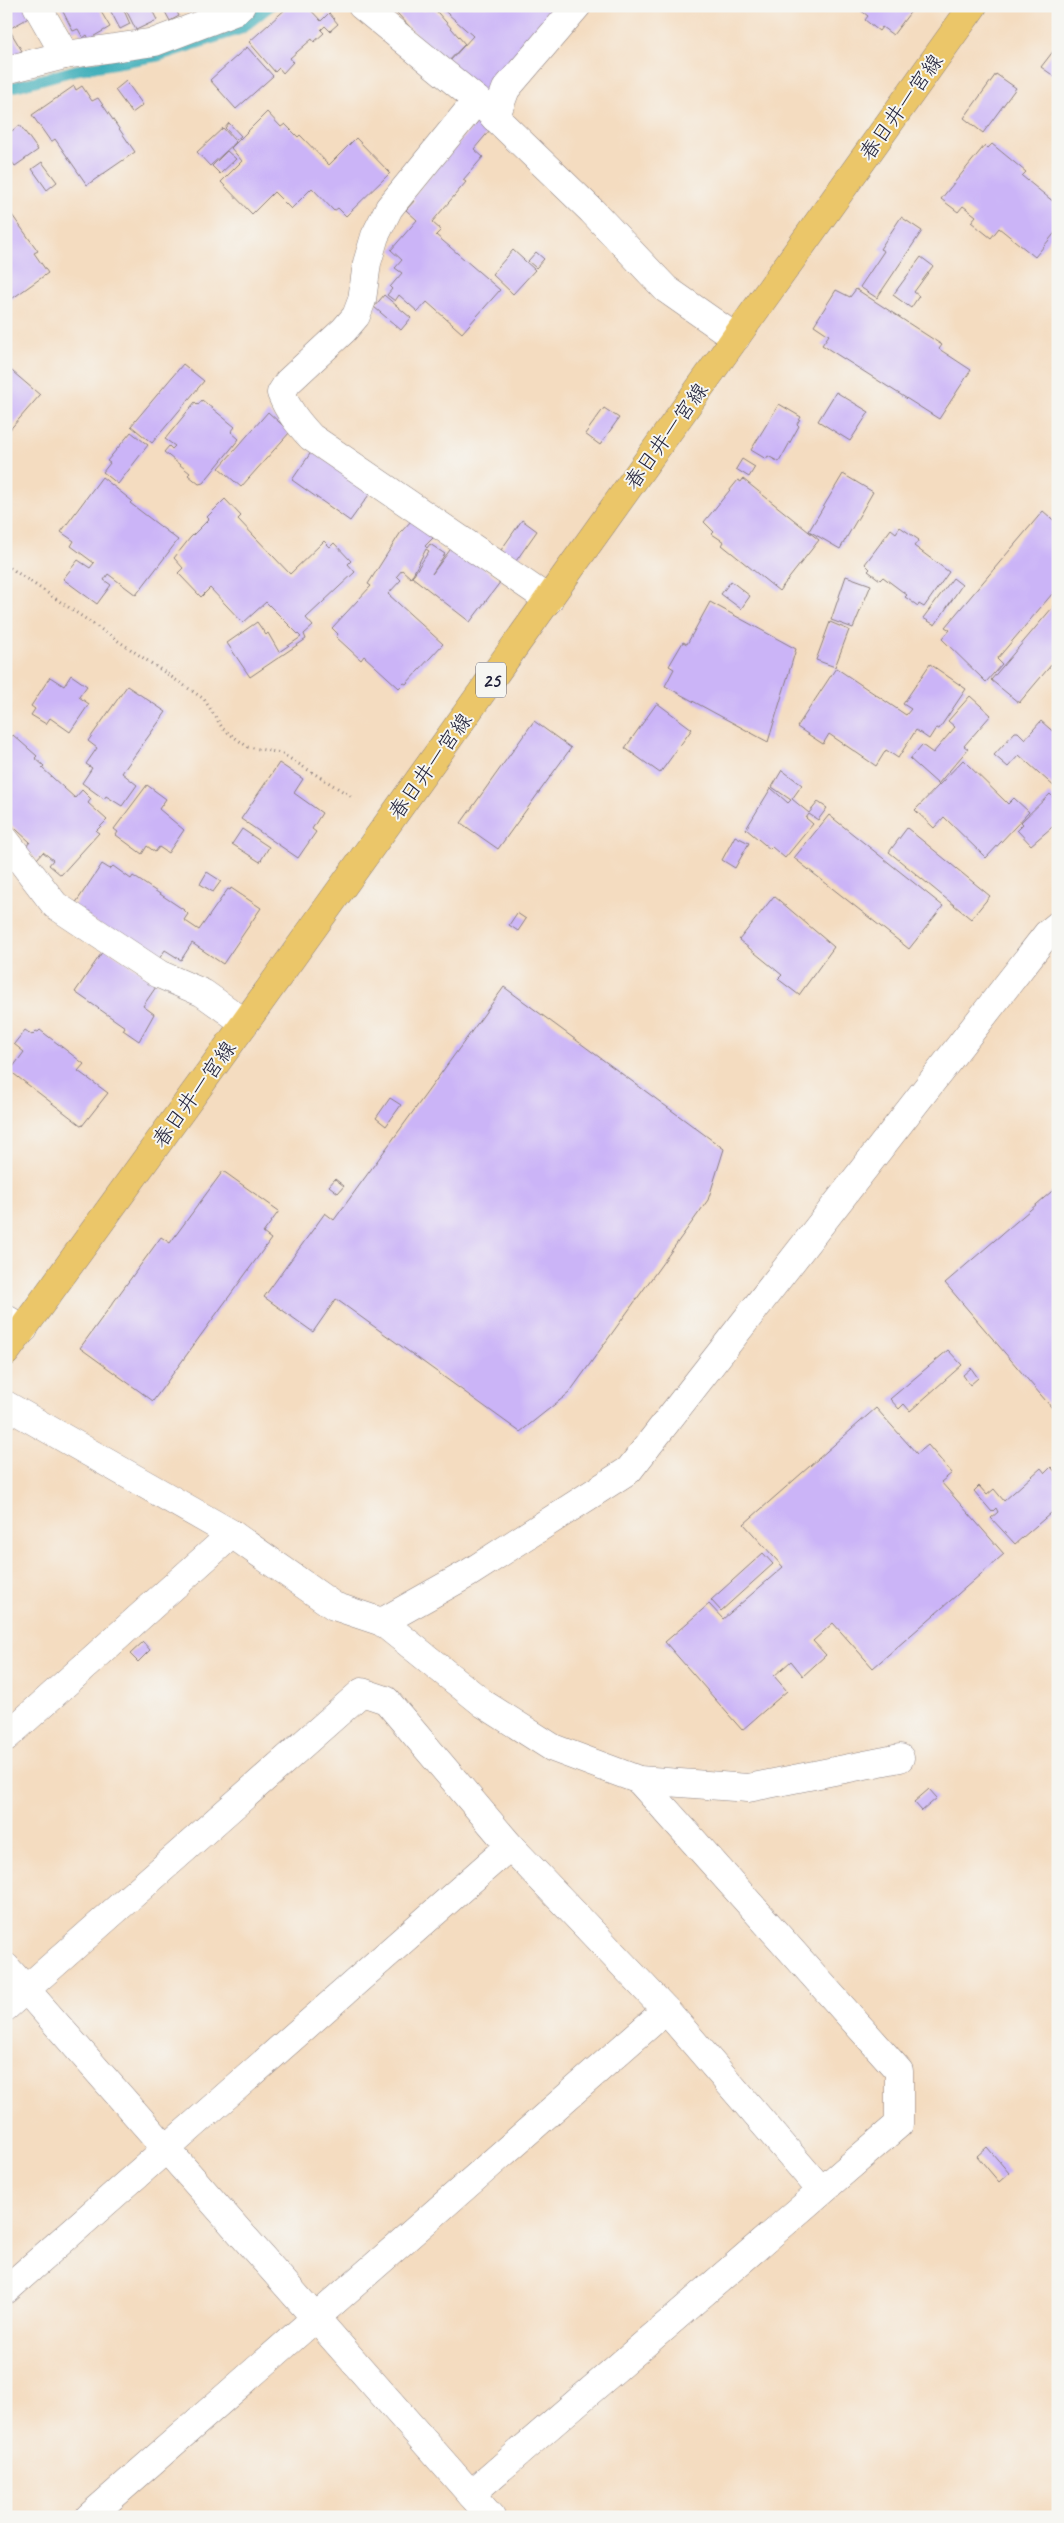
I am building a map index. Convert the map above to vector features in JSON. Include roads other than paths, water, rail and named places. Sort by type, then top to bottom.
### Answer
[{"type":"main road","name":"春日井一宮線","points":[[6,1352],[15,1324],[246,1023],[973,6]]},
{"type":"street","points":[[37,6],[65,55]]},
{"type":"street","points":[[6,70],[65,55],[155,42],[234,12],[241,6]]},
{"type":"street","points":[[362,6],[486,109],[592,211],[666,289],[736,338]]},
{"type":"street","points":[[549,600],[311,437],[291,413],[282,393],[288,382],[344,330],[356,316],[362,300],[367,263],[375,236],[389,208],[506,89],[577,6]]},
{"type":"street","points":[[6,840],[55,905],[159,974],[203,993],[246,1023]]},
{"type":"street","points":[[382,1622],[469,1573],[629,1470],[1047,934],[1058,925]]},
{"type":"street","points":[[6,1405],[232,1534],[334,1606],[382,1622],[484,1704],[553,1748],[639,1780],[748,1788],[900,1758]]},
{"type":"street","points":[[6,1738],[232,1534]]},
{"type":"street","points":[[16,1998],[362,1692],[386,1700],[510,1846],[666,2010],[821,2190]]},
{"type":"street","points":[[471,2494],[899,2124],[900,2070],[639,1780]]},
{"type":"street","points":[[6,2290],[510,1846]]},
{"type":"street","points":[[6,1967],[16,1998],[166,2149],[491,2517]]},
{"type":"street","points":[[89,2517],[666,2010]]},
{"type":"waterway","points":[[6,89],[76,70],[158,56],[241,29],[270,6]]}]
